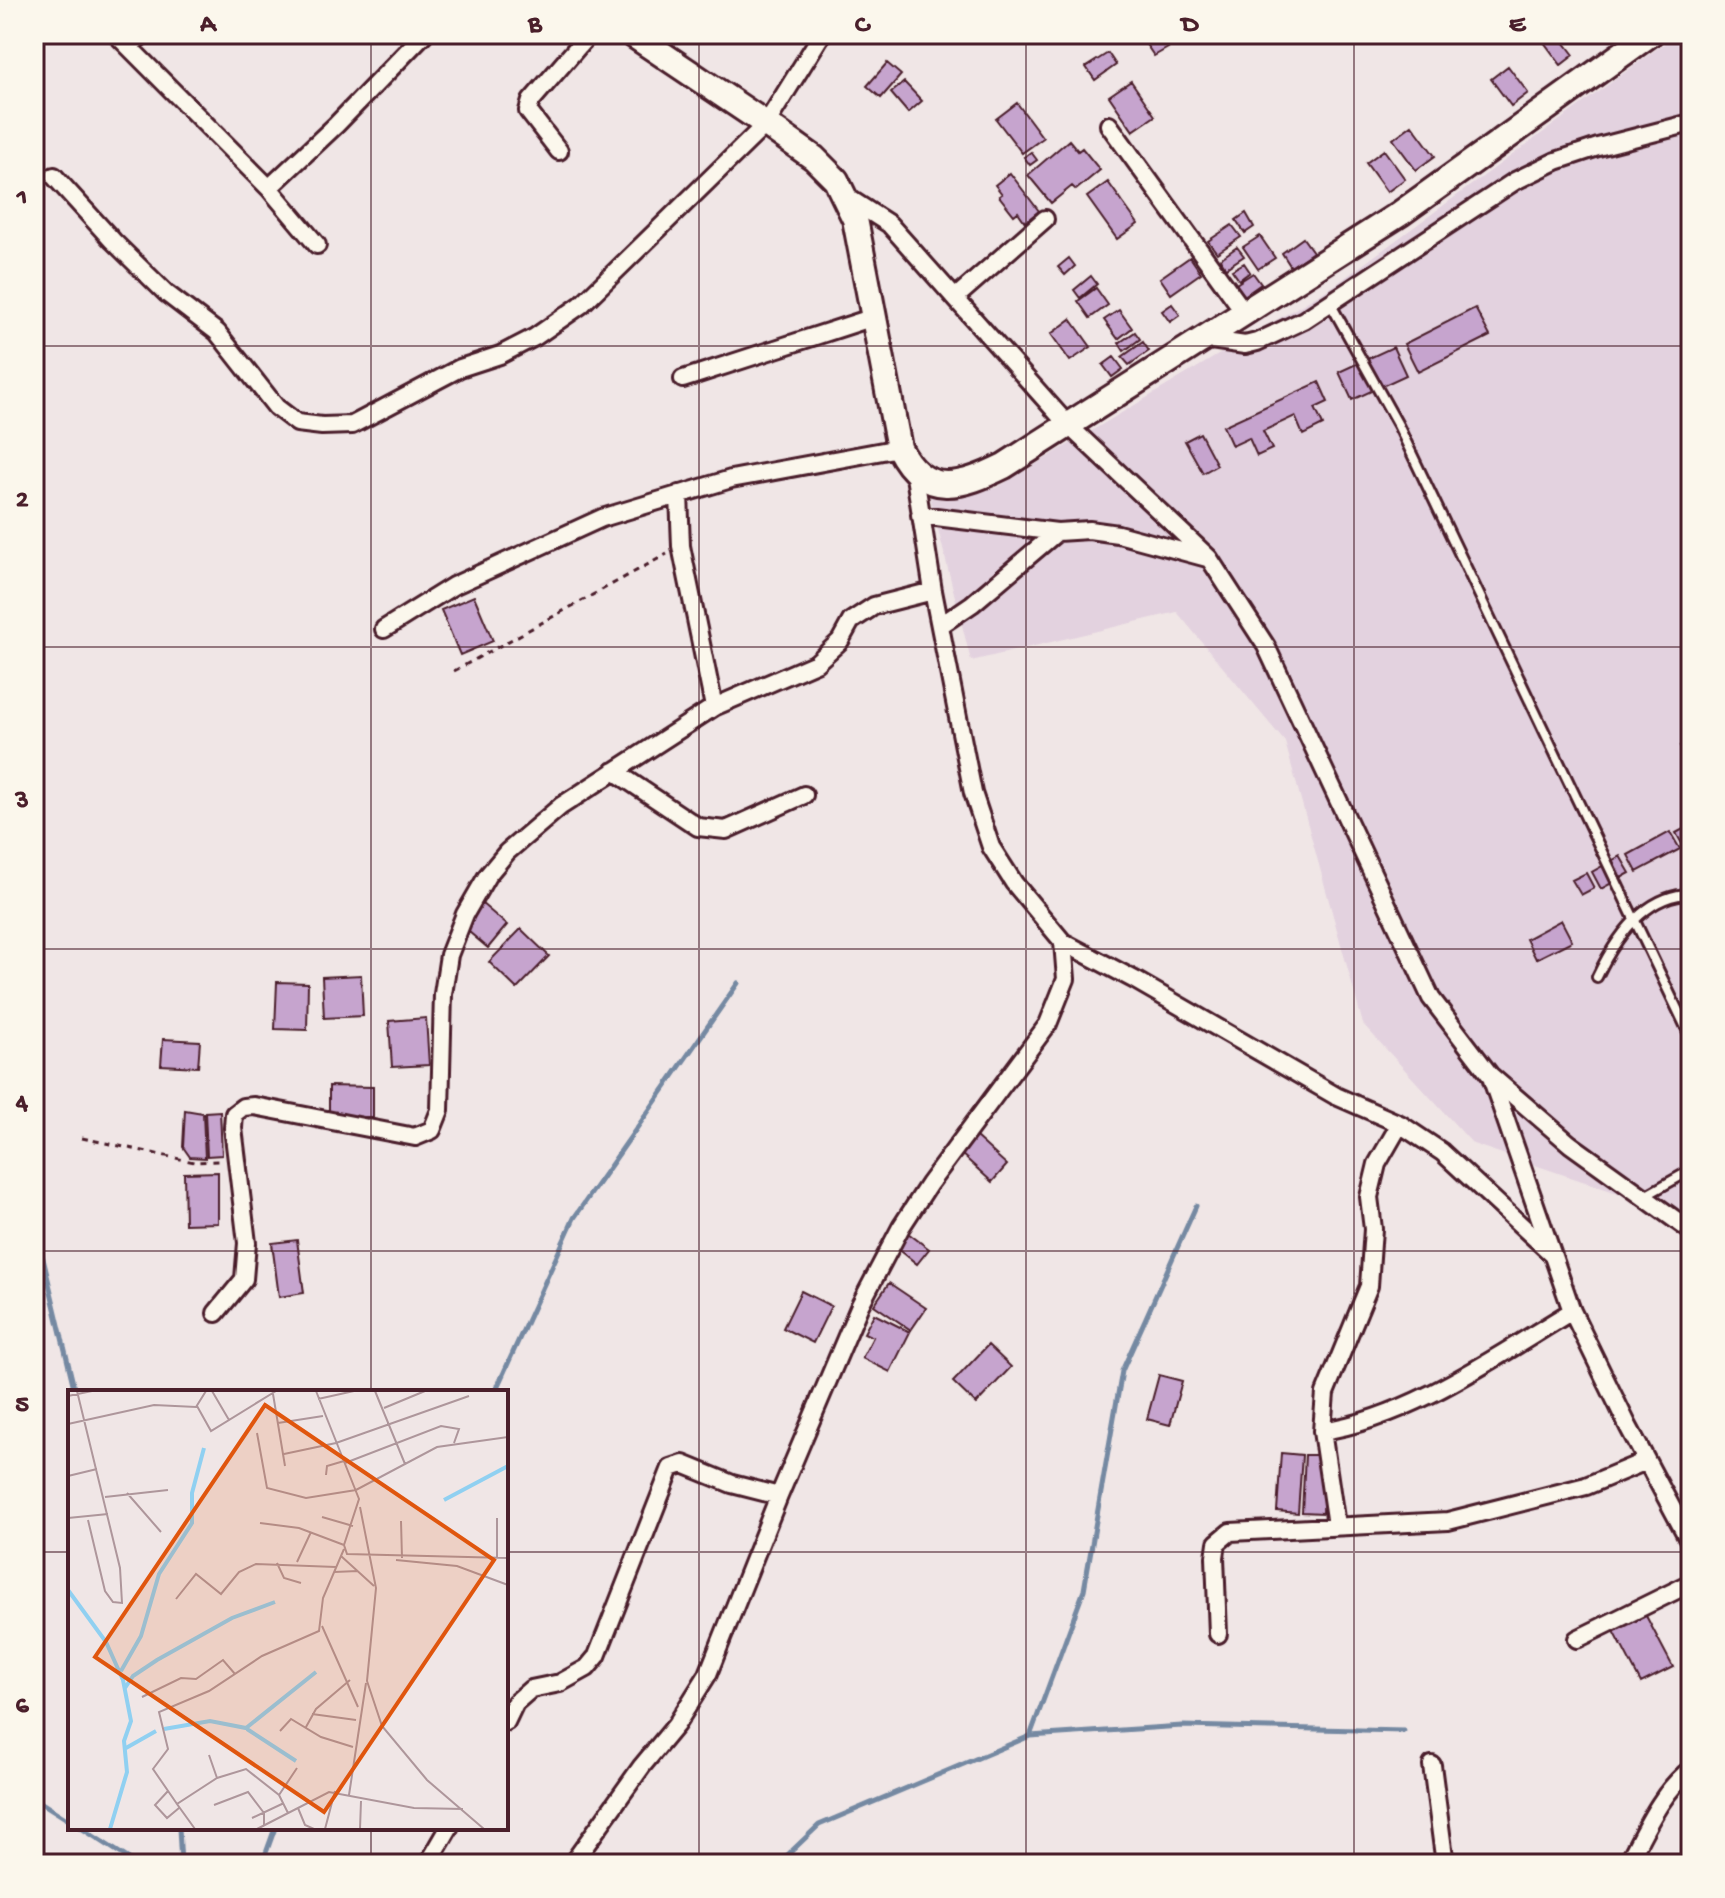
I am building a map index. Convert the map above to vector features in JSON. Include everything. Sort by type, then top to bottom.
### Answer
[{"type":"street","points":[[116,34],[269,188],[317,245]]},
{"type":"street","points":[[129,47],[143,34]]},
{"type":"street","points":[[269,188],[336,125],[424,34]]},
{"type":"street","points":[[559,151],[528,111],[531,101],[589,34]]},
{"type":"street","points":[[632,34],[814,158],[836,180],[855,219],[899,448],[914,470],[927,479],[945,485],[961,484],[1004,466],[1245,313],[1401,213],[1650,34]]},
{"type":"street","points":[[54,176],[166,293],[217,332],[276,407],[297,423],[352,425],[460,368],[500,355],[535,337],[581,305],[766,124],[822,34]]},
{"type":"street","points":[[1204,339],[1245,345],[1257,342],[1304,320],[1515,181],[1556,161],[1598,147],[1691,123]]},
{"type":"street","points":[[1109,125],[1245,313]]},
{"type":"street","points":[[846,196],[889,224],[1067,424],[1209,558],[1266,646],[1431,998],[1490,1075],[1570,1144],[1691,1231]]},
{"type":"street","points":[[955,298],[1045,219]]},
{"type":"street","points":[[683,379],[874,317]]},
{"type":"street","points":[[384,629],[453,586],[602,518],[731,479],[899,448]]},
{"type":"street","points":[[914,470],[933,591],[973,793],[991,847],[1014,883],[1063,942],[1336,1096],[1400,1124],[1442,1152],[1551,1253]]},
{"type":"street","points":[[679,494],[681,546],[714,707]]},
{"type":"street","points":[[920,515],[1057,532],[1089,530],[1118,534],[1209,558]]},
{"type":"street","points":[[941,625],[972,604],[1057,532]]},
{"type":"street","points":[[216,1313],[244,1279],[247,1243],[234,1114],[243,1107],[254,1106],[415,1137],[432,1130],[440,1110],[445,981],[449,955],[465,914],[487,876],[507,852],[561,806],[714,707],[816,663],[840,641],[851,621],[874,606],[933,591]]},
{"type":"street","points":[[614,771],[698,827],[726,830],[804,795]]},
{"type":"street","points":[[572,1864],[642,1766],[676,1725],[708,1674],[860,1305],[901,1227],[929,1184],[1048,1024],[1066,979],[1063,942]]},
{"type":"street","points":[[1490,1075],[1572,1311],[1691,1544]]},
{"type":"street","points":[[1336,1525],[1322,1431],[1325,1393],[1369,1286],[1373,1229],[1369,1197],[1377,1164],[1400,1124]]},
{"type":"street","points":[[1322,1431],[1346,1428],[1398,1408],[1475,1369],[1572,1311]]},
{"type":"street","points":[[1218,1634],[1215,1557],[1217,1543],[1230,1532],[1448,1521],[1586,1486],[1646,1461]]},
{"type":"street","points":[[508,1718],[515,1703],[531,1689],[560,1683],[587,1668],[597,1656],[671,1468],[683,1464],[732,1484],[779,1496]]},
{"type":"street","points":[[1577,1639],[1691,1583]]},
{"type":"street","points":[[1432,1765],[1445,1864]]},
{"type":"street","points":[[1627,1864],[1658,1807],[1678,1779],[1691,1769]]},
{"type":"street","points":[[428,1864],[448,1830]]},
{"type":"lane","points":[[1330,303],[1398,425],[1691,1038]]},
{"type":"lane","points":[[1597,977],[1611,947],[1640,914],[1674,894],[1691,894]]},
{"type":"lane","points":[[1643,1197],[1691,1170]]},
{"type":"path","points":[[454,671],[681,546]]},
{"type":"path","points":[[82,1138],[194,1162],[237,1160]]},
{"type":"shaded area","points":[[1677,34],[1691,34],[1691,1218],[1473,1144],[1363,1024],[1285,742],[1177,612],[971,661],[930,497],[996,488],[1335,285]]},
{"type":"building","points":[[1139,34],[1158,34],[1168,48],[1154,56]]},
{"type":"building","points":[[1538,34],[1558,34],[1574,55],[1561,65]]},
{"type":"building","points":[[1108,53],[1116,65],[1095,80],[1086,67]]},
{"type":"building","points":[[887,63],[901,75],[881,98],[867,86]]},
{"type":"building","points":[[1508,66],[1528,93],[1511,106],[1491,79]]},
{"type":"building","points":[[1131,81],[1155,116],[1133,131],[1109,96]]},
{"type":"building","points":[[904,82],[922,101],[908,113],[891,93]]},
{"type":"building","points":[[1017,103],[1043,138],[1022,153],[996,119]]},
{"type":"building","points":[[1412,125],[1435,156],[1416,170],[1393,139]]},
{"type":"building","points":[[1069,140],[1078,151],[1082,148],[1100,170],[1076,190],[1072,186],[1051,203],[1028,175]]},
{"type":"building","points":[[1384,150],[1405,179],[1387,192],[1366,163]]},
{"type":"building","points":[[1031,152],[1037,160],[1030,165],[1024,157]]},
{"type":"building","points":[[1010,173],[1039,211],[1025,222],[1018,212],[1014,215],[999,196],[1002,194],[995,185]]},
{"type":"building","points":[[1108,182],[1138,224],[1117,239],[1087,197]]},
{"type":"building","points":[[1246,213],[1254,227],[1245,233],[1236,220]]},
{"type":"building","points":[[1232,225],[1241,237],[1217,253],[1208,241]]},
{"type":"building","points":[[1260,236],[1275,258],[1258,269],[1243,247]]},
{"type":"building","points":[[1303,238],[1313,252],[1291,267],[1282,253]]},
{"type":"building","points":[[1237,247],[1244,256],[1226,268],[1220,259]]},
{"type":"building","points":[[1190,257],[1201,273],[1171,294],[1160,278]]},
{"type":"building","points":[[1069,258],[1075,266],[1065,275],[1058,267]]},
{"type":"building","points":[[1244,263],[1250,272],[1239,280],[1232,270]]},
{"type":"building","points":[[1253,273],[1261,284],[1244,296],[1236,284]]},
{"type":"building","points":[[1091,276],[1097,284],[1080,298],[1074,290]]},
{"type":"building","points":[[1096,288],[1108,305],[1090,318],[1078,301]]},
{"type":"building","points":[[1172,304],[1180,315],[1170,322],[1162,311]]},
{"type":"building","points":[[1475,308],[1490,336],[1418,372],[1404,344]]},
{"type":"building","points":[[1119,310],[1132,328],[1118,339],[1104,320]]},
{"type":"building","points":[[1071,319],[1091,347],[1070,361],[1051,334]]},
{"type":"building","points":[[1135,332],[1140,339],[1124,351],[1119,343]]},
{"type":"building","points":[[1143,342],[1149,351],[1129,365],[1122,357]]},
{"type":"building","points":[[1393,347],[1406,375],[1352,400],[1339,372]]},
{"type":"building","points":[[1114,357],[1123,369],[1112,377],[1103,365]]},
{"type":"building","points":[[1319,382],[1328,402],[1315,408],[1323,425],[1303,435],[1295,416],[1263,431],[1272,449],[1257,456],[1249,438],[1232,446],[1223,426]]},
{"type":"building","points":[[1200,433],[1217,465],[1203,473],[1185,441]]},
{"type":"building","points":[[474,596],[493,641],[460,655],[441,610]]},
{"type":"building","points":[[1691,740],[1691,766],[1680,746]]},
{"type":"building","points":[[1691,825],[1691,860],[1676,833]]},
{"type":"building","points":[[1670,832],[1680,849],[1637,872],[1628,855]]},
{"type":"building","points":[[1620,856],[1630,873],[1601,889],[1592,872]]},
{"type":"building","points":[[1586,873],[1594,888],[1581,895],[1572,880]]},
{"type":"building","points":[[481,903],[507,925],[488,948],[462,926]]},
{"type":"building","points":[[1561,920],[1572,941],[1536,959],[1526,939]]},
{"type":"building","points":[[521,929],[549,956],[517,989],[489,962]]},
{"type":"building","points":[[361,975],[363,1016],[324,1018],[322,977]]},
{"type":"building","points":[[277,982],[308,983],[307,1030],[275,1029]]},
{"type":"building","points":[[426,1018],[429,1065],[392,1067],[389,1021]]},
{"type":"building","points":[[163,1039],[200,1041],[198,1067],[161,1065]]},
{"type":"building","points":[[329,1086],[373,1087],[373,1117],[329,1117]]},
{"type":"building","points":[[185,1110],[203,1113],[205,1158],[190,1157],[183,1147]]},
{"type":"building","points":[[220,1111],[222,1155],[207,1156],[205,1112]]},
{"type":"building","points":[[975,1136],[1007,1165],[992,1182],[960,1153]]},
{"type":"building","points":[[218,1172],[218,1223],[185,1224],[184,1173]]},
{"type":"building","points":[[908,1233],[929,1249],[917,1264],[896,1247]]},
{"type":"building","points":[[297,1240],[304,1293],[279,1297],[272,1243]]},
{"type":"building","points":[[889,1283],[926,1308],[911,1330],[874,1305]]},
{"type":"building","points":[[801,1291],[831,1306],[813,1343],[783,1328]]},
{"type":"building","points":[[874,1314],[910,1332],[890,1372],[862,1358],[873,1337],[864,1333]]},
{"type":"building","points":[[988,1345],[1011,1367],[976,1404],[953,1382]]},
{"type":"building","points":[[1159,1375],[1182,1381],[1170,1425],[1147,1419]]},
{"type":"building","points":[[1281,1453],[1302,1455],[1298,1513],[1277,1511]]},
{"type":"building","points":[[1305,1455],[1326,1455],[1323,1513],[1302,1512]]},
{"type":"building","points":[[1645,1614],[1673,1667],[1641,1683],[1614,1631]]},
{"type":"waterway","points":[[34,967],[40,1246],[75,1390]]},
{"type":"waterway","points":[[496,1390],[574,1218],[738,983]]},
{"type":"waterway","points":[[778,1864],[819,1825],[1030,1736],[1084,1590],[1122,1371],[1196,1206]]},
{"type":"waterway","points":[[1030,1736],[1182,1726],[1404,1731]]},
{"type":"waterway","points":[[34,1798],[68,1820]]},
{"type":"waterway","points":[[84,1830],[137,1864]]},
{"type":"waterway","points":[[179,1830],[181,1864]]},
{"type":"waterway","points":[[262,1864],[274,1830]]}]
